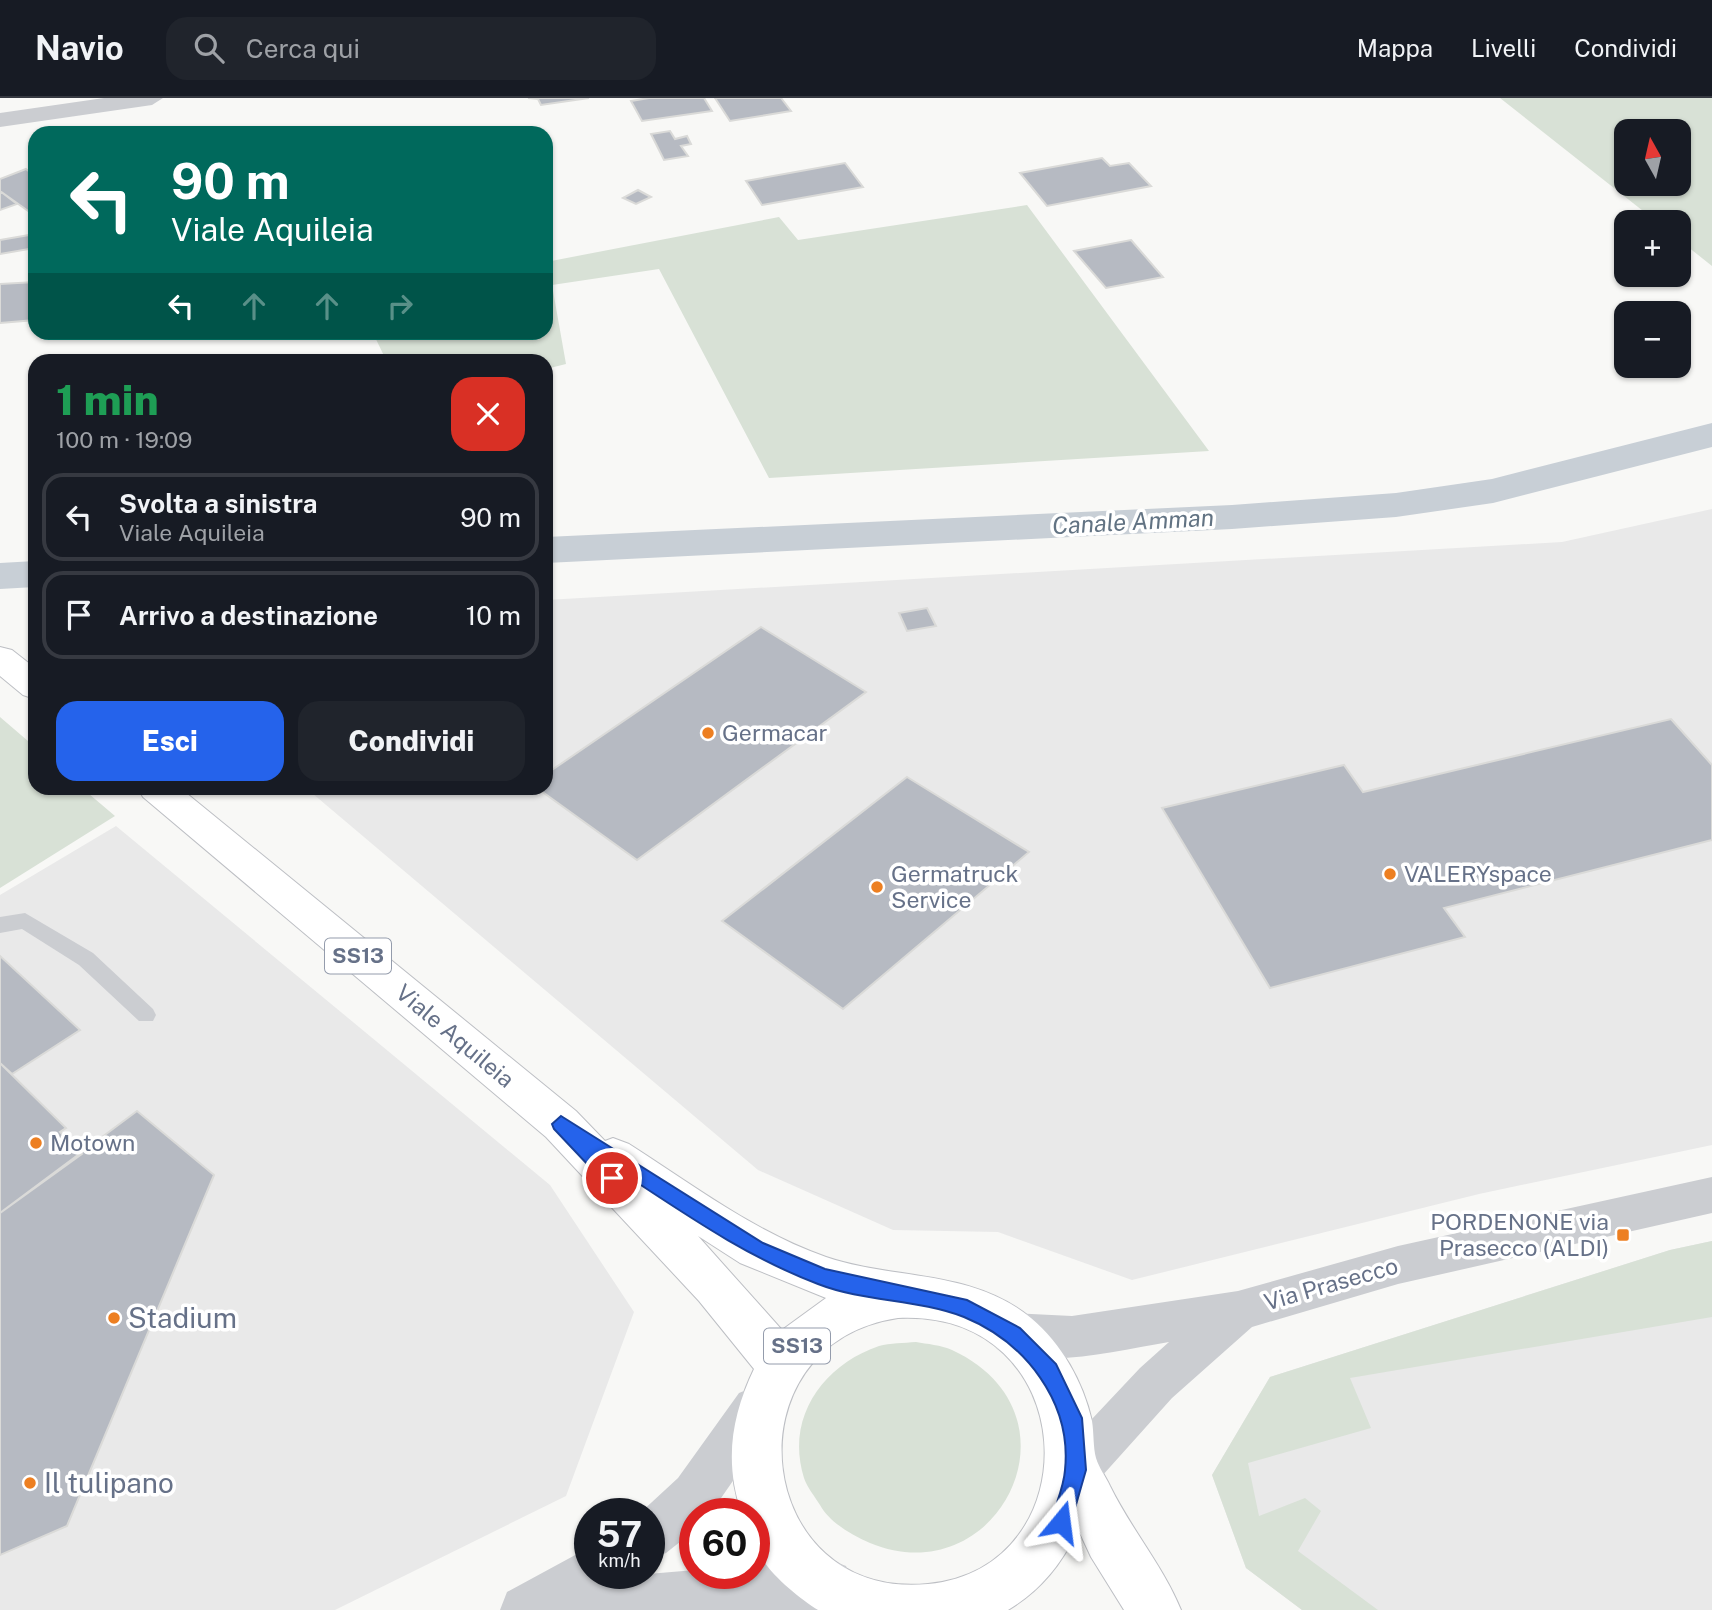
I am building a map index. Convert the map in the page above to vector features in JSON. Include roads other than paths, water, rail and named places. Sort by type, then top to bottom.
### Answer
[{"type":"main road","points":[[0,658],[28,681]]},
{"type":"main road","name":"Viale Aquileia","points":[[164,795],[561,1124],[716,1286],[779,1363]]},
{"type":"main road","name":"Viale Aquileia","points":[[561,1124],[756,1249],[823,1278],[967,1309],[1013,1334],[1049,1371],[1071,1418],[1076,1470],[1108,1539],[1155,1610]]},
{"type":"main road","name":"Viale Aquileia","points":[[915,1299],[863,1306],[816,1327],[779,1363],[756,1408],[750,1457],[760,1505],[787,1549],[828,1584],[879,1605],[937,1609],[987,1592],[1030,1563],[1061,1522],[1076,1470]]},
{"type":"street","points":[[0,120],[152,98]]},
{"type":"street","name":"Via Prasecco","points":[[1013,1334],[1072,1337],[1238,1311],[1398,1265],[1712,1195]]},
{"type":"street","name":"Via Prasecco","points":[[1076,1470],[1156,1383],[1238,1311]]},
{"type":"street","points":[[665,1525],[713,1473],[756,1408]]},
{"type":"street","points":[[526,1610],[574,1582]]},
{"type":"street","points":[[526,1610],[828,1584]]},
{"type":"lane","points":[[0,925],[25,920],[86,959],[146,1015]]},
{"type":"waterway","name":"Canale Amman","points":[[553,550],[1232,517],[1396,505],[1493,491],[1712,435]]},
{"type":"waterway","name":"Canale Amman","points":[[0,576],[28,574]]},
{"type":"place","name":"Germacar","points":[[708,733]]},
{"type":"place","name":"VALERYspace","points":[[1390,874]]},
{"type":"place","name":"Germatruck Service","points":[[877,887]]},
{"type":"place","name":"Motown","points":[[36,1143]]},
{"type":"place","name":"PORDENONE via Prasecco (ALDI)","points":[[1623,1235]]},
{"type":"place","name":"Stadium","points":[[114,1318]]},
{"type":"place","name":"Il tulipano","points":[[30,1483]]}]
